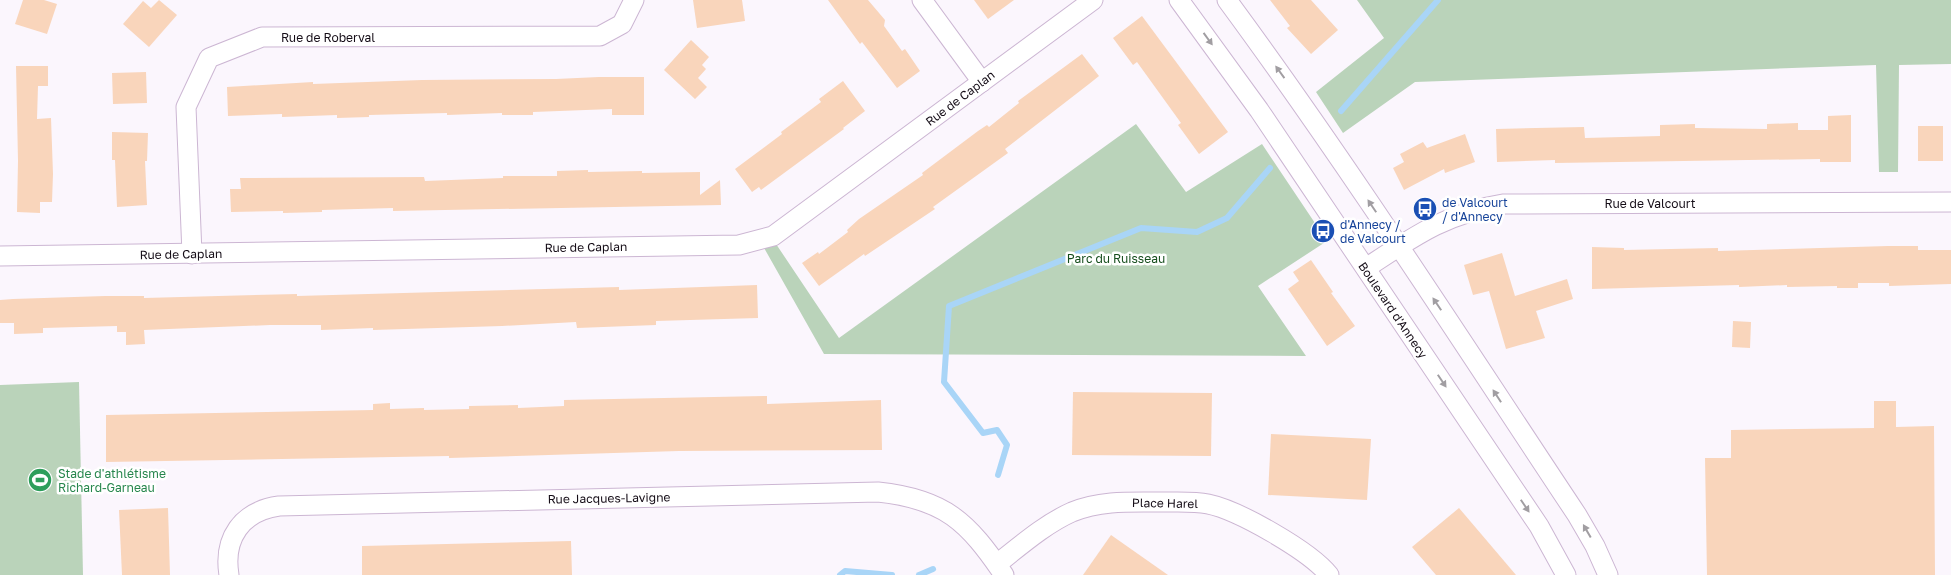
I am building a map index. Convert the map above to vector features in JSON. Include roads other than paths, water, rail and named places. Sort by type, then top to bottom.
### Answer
[{"type":"street","name":"Rue de Roberval","points":[[192,254],[186,107],[209,58],[262,37],[600,36],[622,24],[634,0]]},
{"type":"street","points":[[922,0],[982,82]]},
{"type":"street","name":"Rue de Caplan","points":[[0,256],[739,244],[773,236],[1094,0]]},
{"type":"street","name":"Boulevard d'Annecy","points":[[1179,0],[1259,110],[1366,268],[1535,520],[1566,575]]},
{"type":"street","points":[[1227,0],[1300,100],[1399,246],[1577,515],[1595,546],[1608,575]]},
{"type":"street","name":"Rue de Valcourt","points":[[1366,268],[1399,246],[1450,218],[1476,209],[1504,204],[1951,202]]},
{"type":"street","name":"Rue Jacques-Lavigne","points":[[228,575],[229,549],[241,523],[253,513],[262,509],[279,506],[878,492],[909,497],[940,508],[978,538],[1000,569]]},
{"type":"street","name":"Place Harel","points":[[1000,569],[1049,525],[1074,512],[1099,504],[1114,502],[1185,502],[1208,504],[1236,514],[1301,550],[1329,575]]},
{"type":"waterway","points":[[1341,111],[1438,0]]},
{"type":"waterway","points":[[998,475],[1007,445],[997,430],[983,433],[944,382],[949,306],[1141,228],[1197,232],[1227,218],[1270,168]]},
{"type":"waterway","points":[[919,575],[933,569]]},
{"type":"waterway","points":[[840,575],[845,571],[892,575]]},
{"type":"place","name":"de Valcourt / d'Annecy","points":[[1425,209]]},
{"type":"place","name":"d'Annecy / de Valcourt","points":[[1323,231]]},
{"type":"place","name":"Stade d'athlétisme Richard-Garneau","points":[[40,480]]},
{"type":"park label","name":"Parc du Ruisseau","points":[[1116,258]]}]
